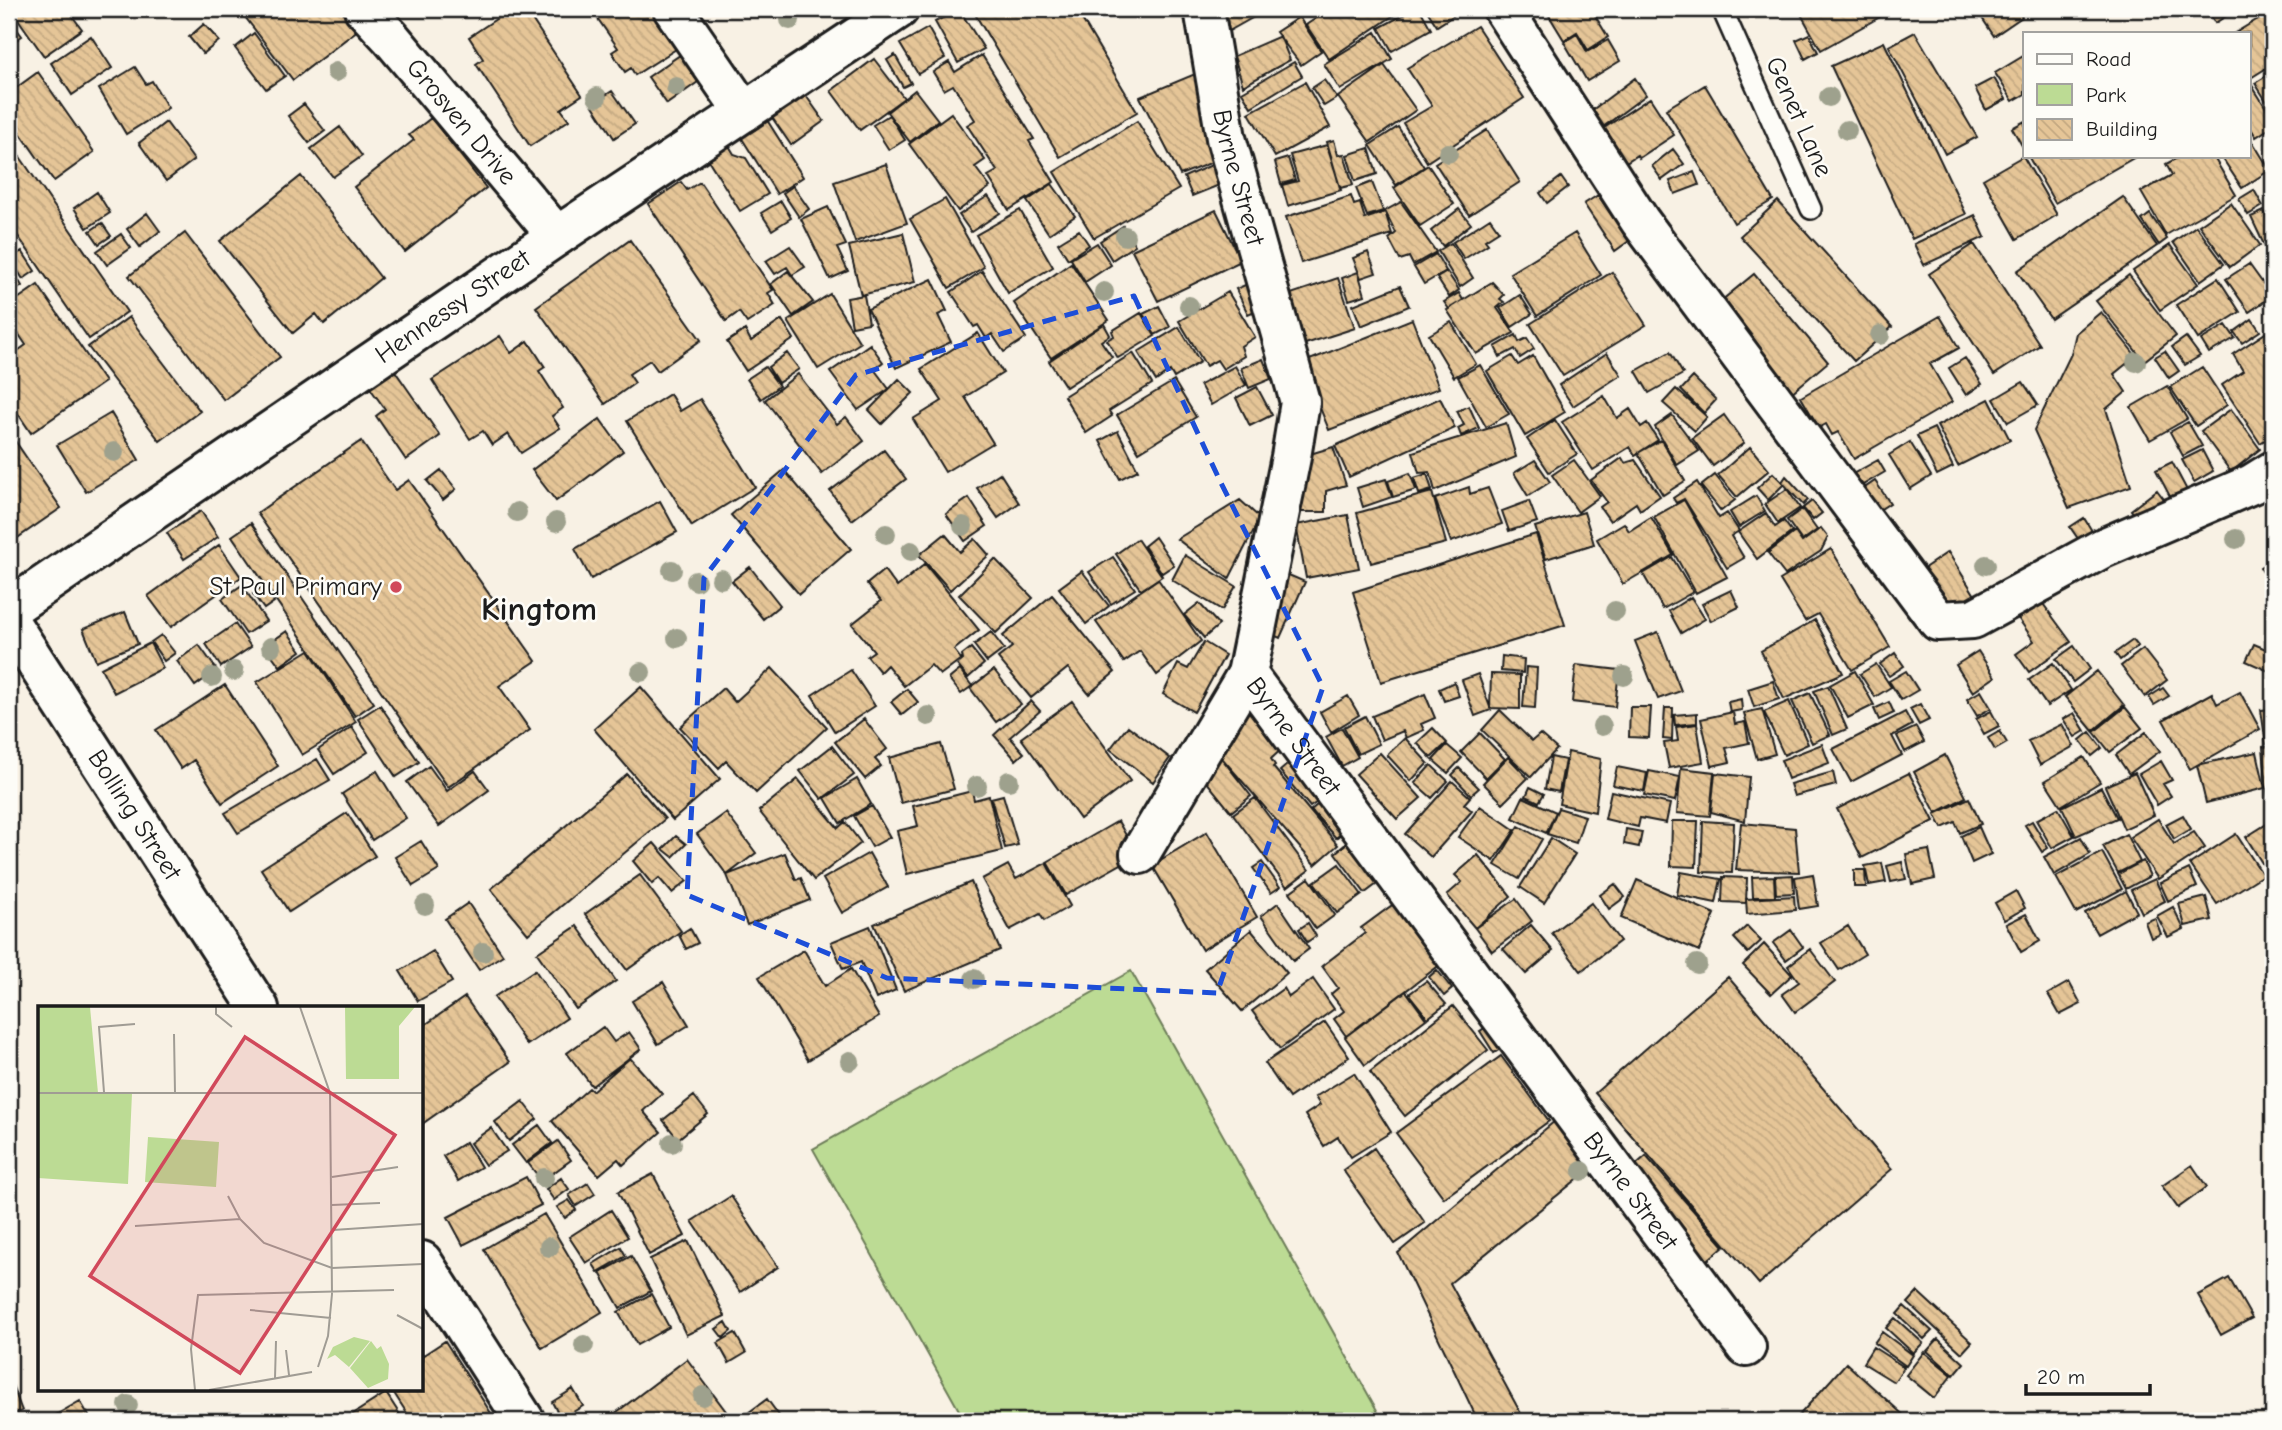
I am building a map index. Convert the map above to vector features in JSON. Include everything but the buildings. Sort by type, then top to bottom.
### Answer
[{"type":"street","name":"Grosven Drive","points":[[364,9],[557,236]]},
{"type":"street","points":[[673,9],[744,112]]},
{"type":"street","name":"Hennessy Street","points":[[9,609],[557,236],[899,9]]},
{"type":"street","name":"Byrne Street","points":[[1204,9],[1226,138],[1300,402],[1247,674],[1746,1347]]},
{"type":"street","points":[[1503,9],[1640,221],[1938,621],[1973,619],[2104,548],[2252,484],[2273,471]]},
{"type":"street","name":"Bolling Street","points":[[9,621],[258,1006]]},
{"type":"street","points":[[1140,854],[1247,674]]},
{"type":"street","points":[[424,1264],[525,1421]]},
{"type":"lane","name":"Genet Lane","points":[[1722,9],[1811,209]]},
{"type":"highlighted area","points":[[1134,296],[1220,481],[1323,687],[1217,993],[887,978],[687,895],[704,578],[856,375]]},
{"type":"green space","points":[[1131,971],[1383,1421],[965,1421],[813,1149]]},
{"type":"place","name":"St Paul Primary","points":[[396,587]]},
{"type":"district","name":"Kingtom","points":[[539,609]]}]
